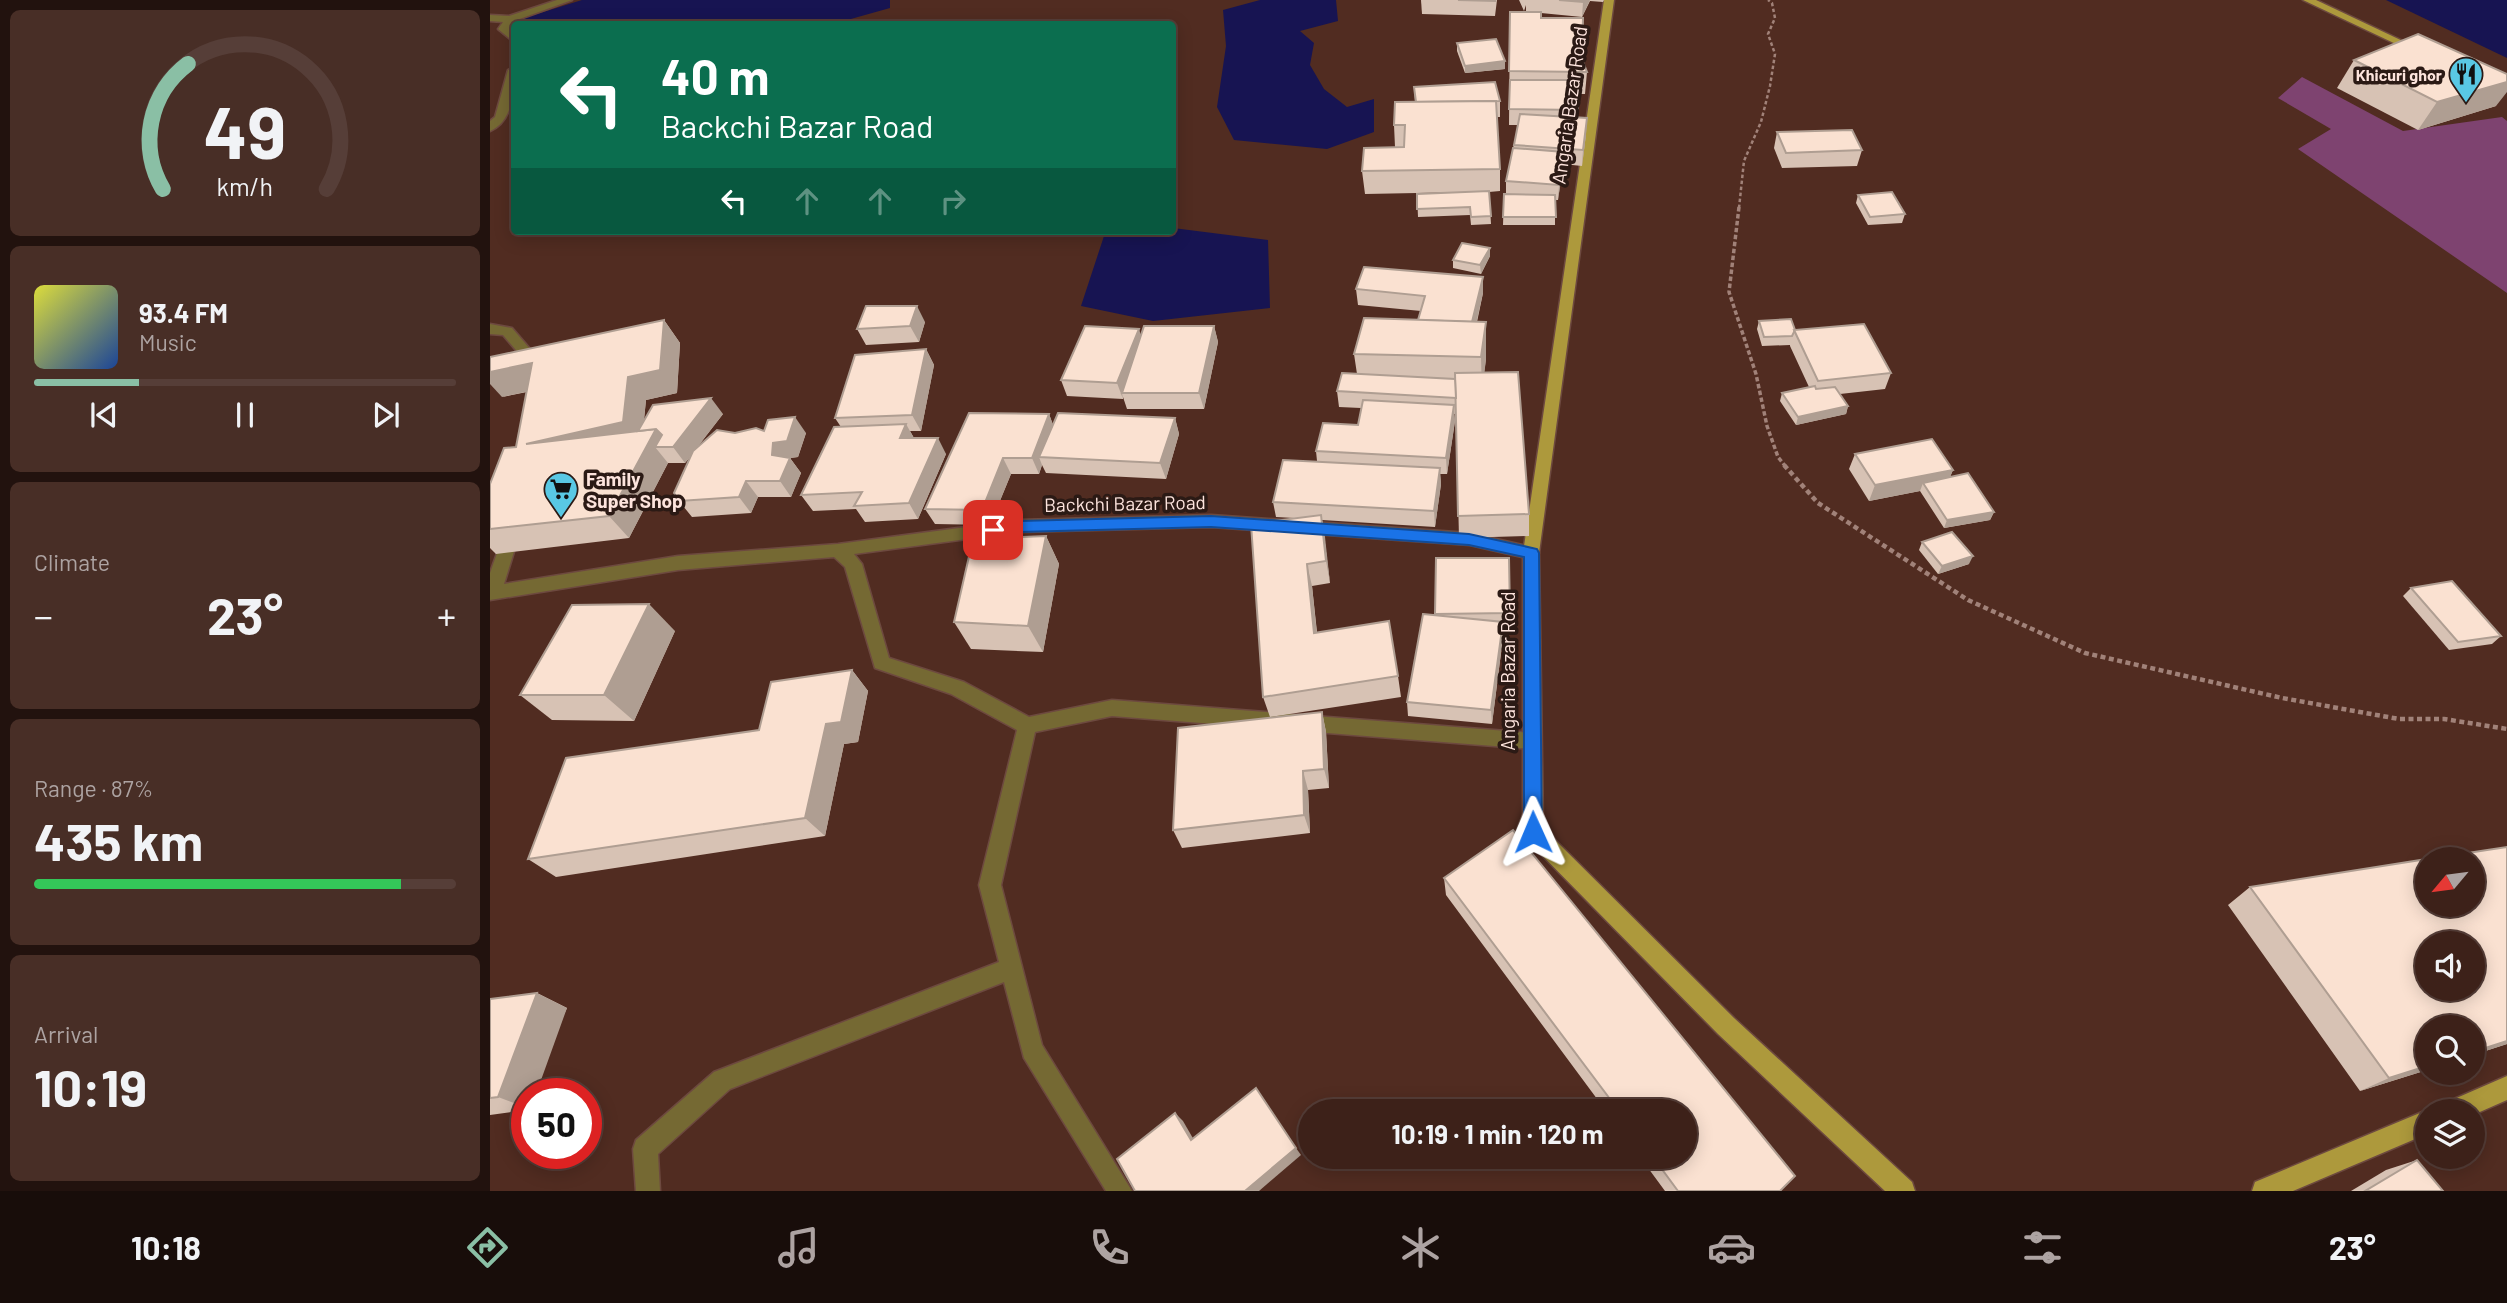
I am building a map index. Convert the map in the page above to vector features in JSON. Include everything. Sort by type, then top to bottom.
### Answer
[{"type":"main road","name":"Angaria Bazar Road","points":[[1609,0],[1531,553],[1533,832],[1726,1026],[1903,1191]]},
{"type":"main road","points":[[2308,0],[2433,58]]},
{"type":"main road","points":[[2481,1099],[2507,1088]]},
{"type":"main road","points":[[2264,1191],[2415,1127]]},
{"type":"street","points":[[490,18],[510,19],[567,0]]},
{"type":"street","points":[[510,19],[503,29],[511,36]]},
{"type":"street","points":[[490,127],[500,118],[511,80]]},
{"type":"street","points":[[490,329],[507,331],[541,369],[541,382]]},
{"type":"street","points":[[491,593],[519,513]]},
{"type":"street","name":"Backchi Bazar Road","points":[[491,593],[678,562],[838,550],[1019,526],[1211,522],[1469,539],[1531,553]]},
{"type":"street","points":[[838,550],[853,564],[881,663],[957,688],[1027,726],[1112,708],[1531,741]]},
{"type":"street","points":[[1027,726],[990,885],[1032,1050],[1120,1191]]},
{"type":"street","points":[[648,1191],[645,1149],[722,1080],[1011,968]]},
{"type":"path","points":[[1768,0],[1772,3],[1775,19],[1768,34],[1774,54],[1761,122],[1744,161],[1728,292],[1756,374],[1767,426],[1778,457],[1818,503],[1968,600],[2085,653],[2269,695],[2386,717],[2444,719],[2507,729]]},
{"type":"shaded area","points":[[582,0],[890,0],[890,8],[844,21],[524,21],[524,18]]},
{"type":"shaded area","points":[[1260,0],[1336,0],[1338,21],[1300,31],[1314,43],[1310,65],[1324,89],[1347,107],[1374,99],[1374,132],[1327,149],[1234,140],[1217,107],[1226,46],[1223,10]]},
{"type":"shaded area","points":[[2386,0],[2507,0],[2507,58]]},
{"type":"shaded area","points":[[2302,77],[2403,131],[2502,117],[2507,121],[2507,293],[2298,149],[2331,129],[2278,98]]},
{"type":"shaded area","points":[[1176,228],[1268,240],[1270,308],[1153,321],[1081,306],[1104,236],[1176,235]]},
{"type":"building","points":[[1510,12],[1541,12],[1541,18],[1583,18],[1582,59],[1587,72],[1509,71]]},
{"type":"building","points":[[2418,34],[2507,74],[2507,82],[2437,102],[2354,60]]},
{"type":"building","points":[[1496,39],[1505,61],[1465,66],[1457,43]]},
{"type":"building","points":[[1510,80],[1576,80],[1578,110],[1509,109]]},
{"type":"building","points":[[1495,82],[1500,101],[1416,102],[1414,87]]},
{"type":"building","points":[[1496,101],[1500,169],[1362,171],[1364,148],[1404,147],[1405,125],[1394,125],[1395,102]]},
{"type":"building","points":[[1520,114],[1587,118],[1583,150],[1514,145]]},
{"type":"building","points":[[1852,130],[1862,150],[1786,153],[1777,132]]},
{"type":"building","points":[[1513,148],[1564,152],[1559,185],[1506,181]]},
{"type":"building","points":[[1489,191],[1491,216],[1471,217],[1470,207],[1417,209],[1417,194]]},
{"type":"building","points":[[1892,192],[1905,214],[1870,217],[1858,195]]},
{"type":"building","points":[[1504,194],[1555,195],[1556,217],[1503,217]]},
{"type":"building","points":[[1462,243],[1490,248],[1480,265],[1453,260]]},
{"type":"building","points":[[1364,267],[1483,277],[1472,322],[1418,320],[1425,296],[1356,289]]},
{"type":"building","points":[[866,306],[917,306],[910,326],[857,329]]},
{"type":"building","points":[[1364,318],[1486,322],[1481,357],[1354,354]]},
{"type":"building","points":[[1791,319],[1795,330],[1792,336],[1764,337],[1759,321]]},
{"type":"building","points":[[664,320],[660,370],[628,377],[623,422],[526,444],[656,429],[609,516],[490,529],[490,484],[504,448],[516,447],[532,363],[490,372],[490,357]]},
{"type":"building","points":[[1864,324],[1891,373],[1818,381],[1794,330]]},
{"type":"building","points":[[1085,326],[1139,329],[1117,383],[1061,380]]},
{"type":"building","points":[[1144,326],[1214,326],[1199,393],[1122,393]]},
{"type":"building","points":[[926,349],[912,415],[835,418],[855,355]]},
{"type":"building","points":[[1518,372],[1529,514],[1458,516],[1455,373]]},
{"type":"building","points":[[1342,373],[1455,379],[1456,398],[1337,391]]},
{"type":"building","points":[[1815,386],[1816,389],[1835,387],[1848,406],[1798,417],[1782,393]]},
{"type":"building","points":[[711,398],[673,447],[655,447],[662,435],[656,429],[638,431],[653,405]]},
{"type":"building","points":[[1363,400],[1454,405],[1446,458],[1316,451],[1323,423],[1358,425]]},
{"type":"building","points":[[969,413],[1049,414],[1032,458],[1003,458],[982,510],[925,509]]},
{"type":"building","points":[[1058,413],[1175,418],[1160,463],[1039,457]]},
{"type":"building","points":[[795,417],[787,441],[773,443],[772,455],[790,458],[780,481],[746,481],[739,497],[679,501],[674,493],[693,451],[717,430],[735,433],[756,428],[764,431],[768,420]]},
{"type":"building","points":[[906,424],[900,438],[938,438],[909,503],[854,506],[862,492],[801,495],[834,427]]},
{"type":"building","points":[[1932,439],[1953,470],[1875,485],[1855,454]]},
{"type":"building","points":[[1283,460],[1440,468],[1434,511],[1273,502]]},
{"type":"building","points":[[1968,473],[1994,512],[1947,520],[1923,483]]},
{"type":"building","points":[[1321,515],[1326,561],[1307,564],[1314,633],[1389,621],[1398,676],[1263,697],[1251,524]]},
{"type":"building","points":[[1952,532],[1973,556],[1942,566],[1922,542]]},
{"type":"building","points":[[1046,536],[1028,626],[954,622],[973,539]]},
{"type":"building","points":[[1436,558],[1509,558],[1510,613],[1435,614]]},
{"type":"building","points":[[2452,581],[2501,636],[2458,642],[2411,588]]},
{"type":"building","points":[[649,604],[604,695],[520,695],[572,605]]},
{"type":"building","points":[[1423,614],[1503,622],[1491,710],[1407,702]]},
{"type":"building","points":[[852,670],[841,722],[826,724],[805,818],[528,859],[566,758],[759,730],[771,682]]},
{"type":"building","points":[[1322,712],[1324,769],[1303,771],[1304,815],[1173,830],[1178,728]]},
{"type":"building","points":[[1513,830],[1795,1176],[1780,1191],[1678,1191],[1662,1169],[1697,1169],[1697,1099],[1610,1099],[1444,878]]},
{"type":"building","points":[[2507,847],[2507,1041],[2485,1048],[2485,1015],[2415,1015],[2415,1070],[2389,1078],[2250,887],[2415,861],[2415,917],[2485,917],[2485,850]]},
{"type":"building","points":[[537,993],[498,1097],[490,1098],[490,999]]},
{"type":"building","points":[[1256,1088],[1296,1148],[1245,1191],[1135,1191],[1117,1159],[1175,1113],[1191,1140]]},
{"type":"building","points":[[2415,1161],[2415,1169],[2425,1169],[2443,1191],[2365,1191]]},
{"type":"place","name":"Khicuri ghor","points":[[2466,104]]},
{"type":"place","name":"Family Super Shop","points":[[561,519]]},
{"type":"route","points":[[993,530],[1019,526],[1211,522],[1469,539],[1531,553],[1533,832]]}]
